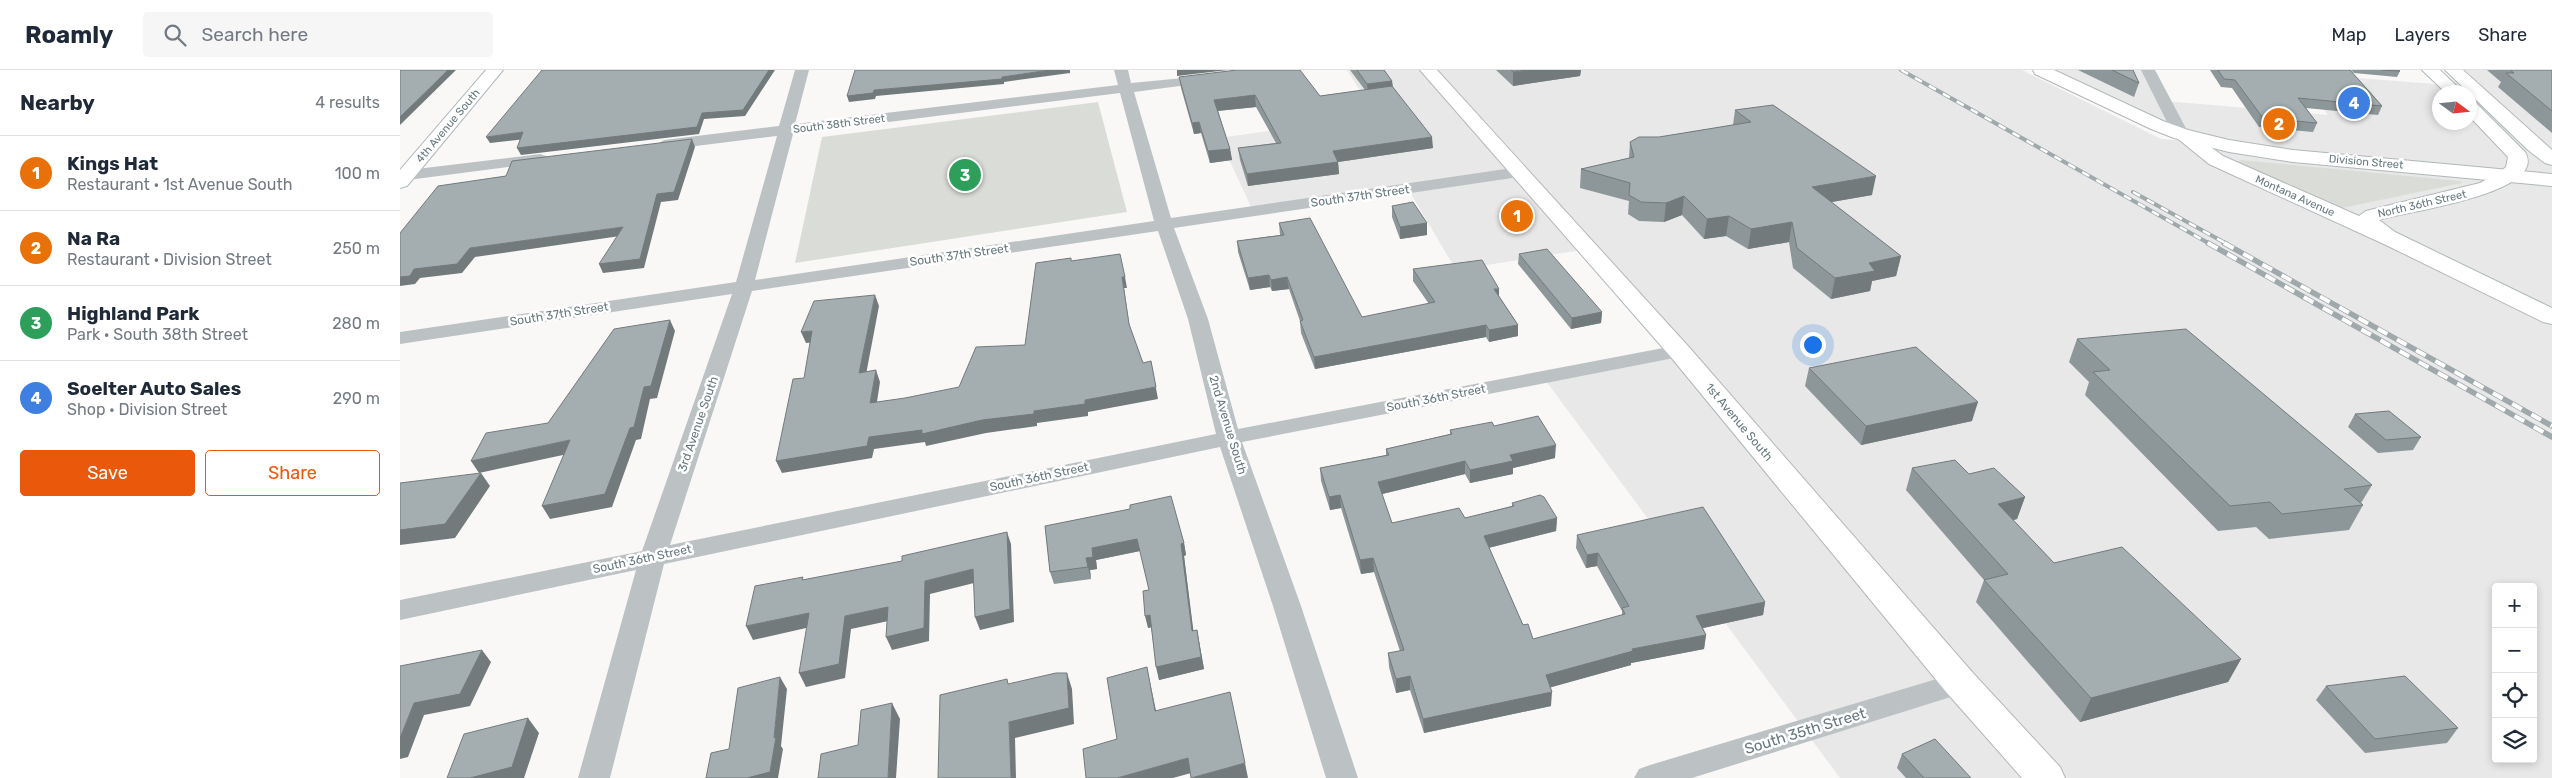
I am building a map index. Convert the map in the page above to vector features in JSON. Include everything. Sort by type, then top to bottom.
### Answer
[{"type":"main road","name":"4th Avenue South","points":[[402,177],[495,70]]},
{"type":"main road","name":"1st Avenue South","points":[[1428,70],[1679,351],[1960,683],[2046,778]]},
{"type":"main road","name":"Montana Avenue","points":[[2041,70],[2181,134],[2216,160],[2394,240],[2552,317]]},
{"type":"main road","points":[[2430,70],[2446,85]]},
{"type":"main road","points":[[2453,70],[2535,146],[2552,159]]},
{"type":"main road","points":[[2477,114],[2518,157],[2516,166],[2508,176]]},
{"type":"main road","name":"Division Street","points":[[2181,134],[2262,152],[2552,180]]},
{"type":"main road","name":"North 36th Street","points":[[2394,240],[2368,222],[2368,219],[2382,212],[2479,190],[2495,185],[2508,176]]},
{"type":"street","name":"3rd Avenue South","points":[[594,778],[653,557],[744,287],[802,70]]},
{"type":"street","points":[[2148,70],[2181,134]]},
{"type":"street","name":"South 38th Street","points":[[649,147],[786,131],[1124,79],[1222,77]]},
{"type":"street","name":"2nd Avenue South","points":[[1124,79],[1141,148],[1164,224],[1198,319],[1230,438],[1287,606],[1342,778]]},
{"type":"street","points":[[402,177],[552,158]]},
{"type":"street","name":"South 37th Street","points":[[400,338],[1519,172]]},
{"type":"street","name":"South 36th Street","points":[[400,610],[1230,438],[1679,351]]},
{"type":"street","name":"South 35th Street","points":[[1650,778],[1960,683]]},
{"type":"shaded area","points":[[1347,70],[2022,70],[2161,139],[2224,144],[2204,141],[2041,70],[2144,70],[2165,101],[2328,115],[2295,73],[2446,85],[2432,85],[2432,130],[2477,130],[2477,87],[2484,88],[2465,70],[2552,70],[2552,778],[1840,778],[1543,377],[1678,351],[1588,249],[1456,270],[1408,189],[1253,211],[1219,138],[1376,116]]},
{"type":"shaded area","points":[[1098,102],[1127,212],[795,263],[822,137]]},
{"type":"shaded area","points":[[2241,160],[2460,181],[2462,183],[2342,208],[2338,211],[2238,162]]},
{"type":"building","points":[[400,70],[448,70],[400,117]]},
{"type":"building","points":[[542,70],[769,70],[743,110],[702,113],[697,127],[517,148],[523,132],[486,137]]},
{"type":"building","points":[[855,70],[1050,70],[1002,77],[1002,79],[874,90],[873,93],[847,96]]},
{"type":"building","points":[[1237,70],[1300,70],[1320,96],[1392,86],[1432,137],[1333,151],[1338,162],[1247,174],[1238,148],[1281,143],[1255,95],[1214,100],[1230,149],[1208,151],[1199,122],[1192,123],[1179,77]]},
{"type":"building","points":[[1357,70],[1384,70],[1392,81],[1367,84]]},
{"type":"building","points":[[1511,70],[1529,70],[1513,72]]},
{"type":"building","points":[[2112,70],[2133,70],[2139,83]]},
{"type":"building","points":[[2218,70],[2350,70],[2382,106],[2298,98],[2317,123],[2263,118],[2235,80],[2224,79]]},
{"type":"building","points":[[2510,70],[2552,70],[2552,111],[2506,73],[2514,73]]},
{"type":"building","points":[[1773,105],[1876,176],[1812,187],[1901,256],[1869,263],[1875,271],[1835,278],[1797,248],[1792,222],[1751,229],[1729,216],[1707,219],[1684,196],[1666,203],[1641,202],[1629,195],[1630,183],[1581,169],[1634,157],[1630,142],[1639,137],[1659,137],[1751,122],[1735,110]]},
{"type":"building","points":[[692,139],[674,192],[657,194],[640,259],[599,264],[623,227],[470,248],[457,264],[414,269],[410,276],[400,277],[400,233],[438,186],[506,176],[512,161]]},
{"type":"building","points":[[1413,202],[1427,223],[1400,227],[1392,206]]},
{"type":"building","points":[[1310,218],[1362,317],[1435,302],[1413,269],[1482,260],[1499,289],[1494,289],[1518,325],[1489,330],[1486,325],[1314,357],[1300,321],[1303,320],[1287,277],[1271,280],[1269,275],[1248,278],[1237,241],[1284,235],[1279,223]]},
{"type":"building","points":[[1547,249],[1602,312],[1572,318],[1519,254]]},
{"type":"building","points":[[1120,254],[1125,277],[1122,277],[1129,324],[1143,363],[1151,361],[1156,387],[1085,400],[1085,404],[1034,411],[1034,414],[982,420],[922,434],[922,430],[869,437],[867,446],[776,461],[793,379],[804,378],[812,331],[801,332],[814,301],[875,295],[859,373],[876,370],[870,403],[905,398],[959,387],[976,347],[1025,345],[1036,263],[1071,258],[1071,261]]},
{"type":"building","points":[[670,320],[651,386],[644,387],[634,427],[630,428],[605,494],[542,506],[570,440],[471,461],[486,433],[548,423],[614,329]]},
{"type":"building","points":[[2186,329],[2372,485],[2344,489],[2363,505],[2282,514],[2270,502],[2230,506],[2093,372],[2110,370],[2077,339]]},
{"type":"building","points":[[1916,347],[1978,402],[1866,426],[1809,368]]},
{"type":"building","points":[[2389,411],[2421,437],[2386,440],[2355,414]]},
{"type":"building","points":[[1538,416],[1556,445],[1510,455],[1513,461],[1470,470],[1465,461],[1378,482],[1392,523],[1459,508],[1465,518],[1514,506],[1512,503],[1540,495],[1544,497],[1557,518],[1484,536],[1523,625],[1528,624],[1533,639],[1625,614],[1622,608],[1629,606],[1598,553],[1587,555],[1577,535],[1703,507],[1765,602],[1696,616],[1706,635],[1632,649],[1633,651],[1546,675],[1552,692],[1423,719],[1410,676],[1396,679],[1388,653],[1404,650],[1373,558],[1360,560],[1340,495],[1329,497],[1320,468],[1389,455],[1386,449],[1452,434],[1450,430],[1492,422],[1494,426]]},
{"type":"building","points":[[1955,460],[1969,474],[1994,468],[2025,497],[1998,504],[2054,563],[2122,547],[2241,659],[2091,698],[1984,580],[2008,574],[1912,468]]},
{"type":"building","points":[[481,473],[445,524],[400,530],[400,483]]},
{"type":"building","points":[[1171,496],[1184,543],[1181,544],[1192,631],[1197,630],[1201,657],[1156,667],[1150,615],[1145,616],[1143,591],[1149,590],[1137,539],[1092,548],[1093,557],[1086,558],[1088,567],[1050,572],[1045,526],[1130,509],[1130,505]]},
{"type":"building","points":[[1007,532],[1010,609],[975,617],[973,569],[925,581],[924,628],[886,637],[888,607],[845,616],[839,664],[799,673],[809,613],[746,626],[755,586],[803,577],[802,580],[902,561],[902,556]]},
{"type":"building","points":[[482,650],[460,694],[414,703],[400,738],[400,666]]},
{"type":"building","points":[[1147,667],[1155,711],[1230,692],[1245,763],[1191,778],[1188,758],[1117,778],[1086,778],[1083,749],[1117,739],[1107,678]]},
{"type":"building","points":[[1056,673],[1067,673],[1069,708],[1009,722],[1011,778],[938,778],[940,695],[1007,679],[1008,684]]},
{"type":"building","points":[[2405,676],[2458,728],[2375,739],[2326,686]]},
{"type":"building","points":[[780,677],[774,738],[776,737],[770,772],[747,778],[706,778],[711,753],[729,749],[738,688]]},
{"type":"building","points":[[892,703],[888,778],[818,778],[821,754],[858,745],[861,710]]},
{"type":"building","points":[[528,718],[512,767],[470,778],[447,778],[464,734]]},
{"type":"building","points":[[1935,739],[1971,778],[1924,778],[1902,754]]},
{"type":"railway","points":[[1901,70],[2210,244]]},
{"type":"railway","points":[[2133,192],[2227,244]]},
{"type":"railway","points":[[2208,243],[2552,437]]},
{"type":"railway","points":[[2224,243],[2552,426]]},
{"type":"place","name":"Soelter Auto Sales","points":[[2354,103]]},
{"type":"place","name":"Na Ra","points":[[2279,124]]},
{"type":"place","name":"Highland Park","points":[[965,175]]},
{"type":"place","name":"Kings Hat","points":[[1517,216]]}]
